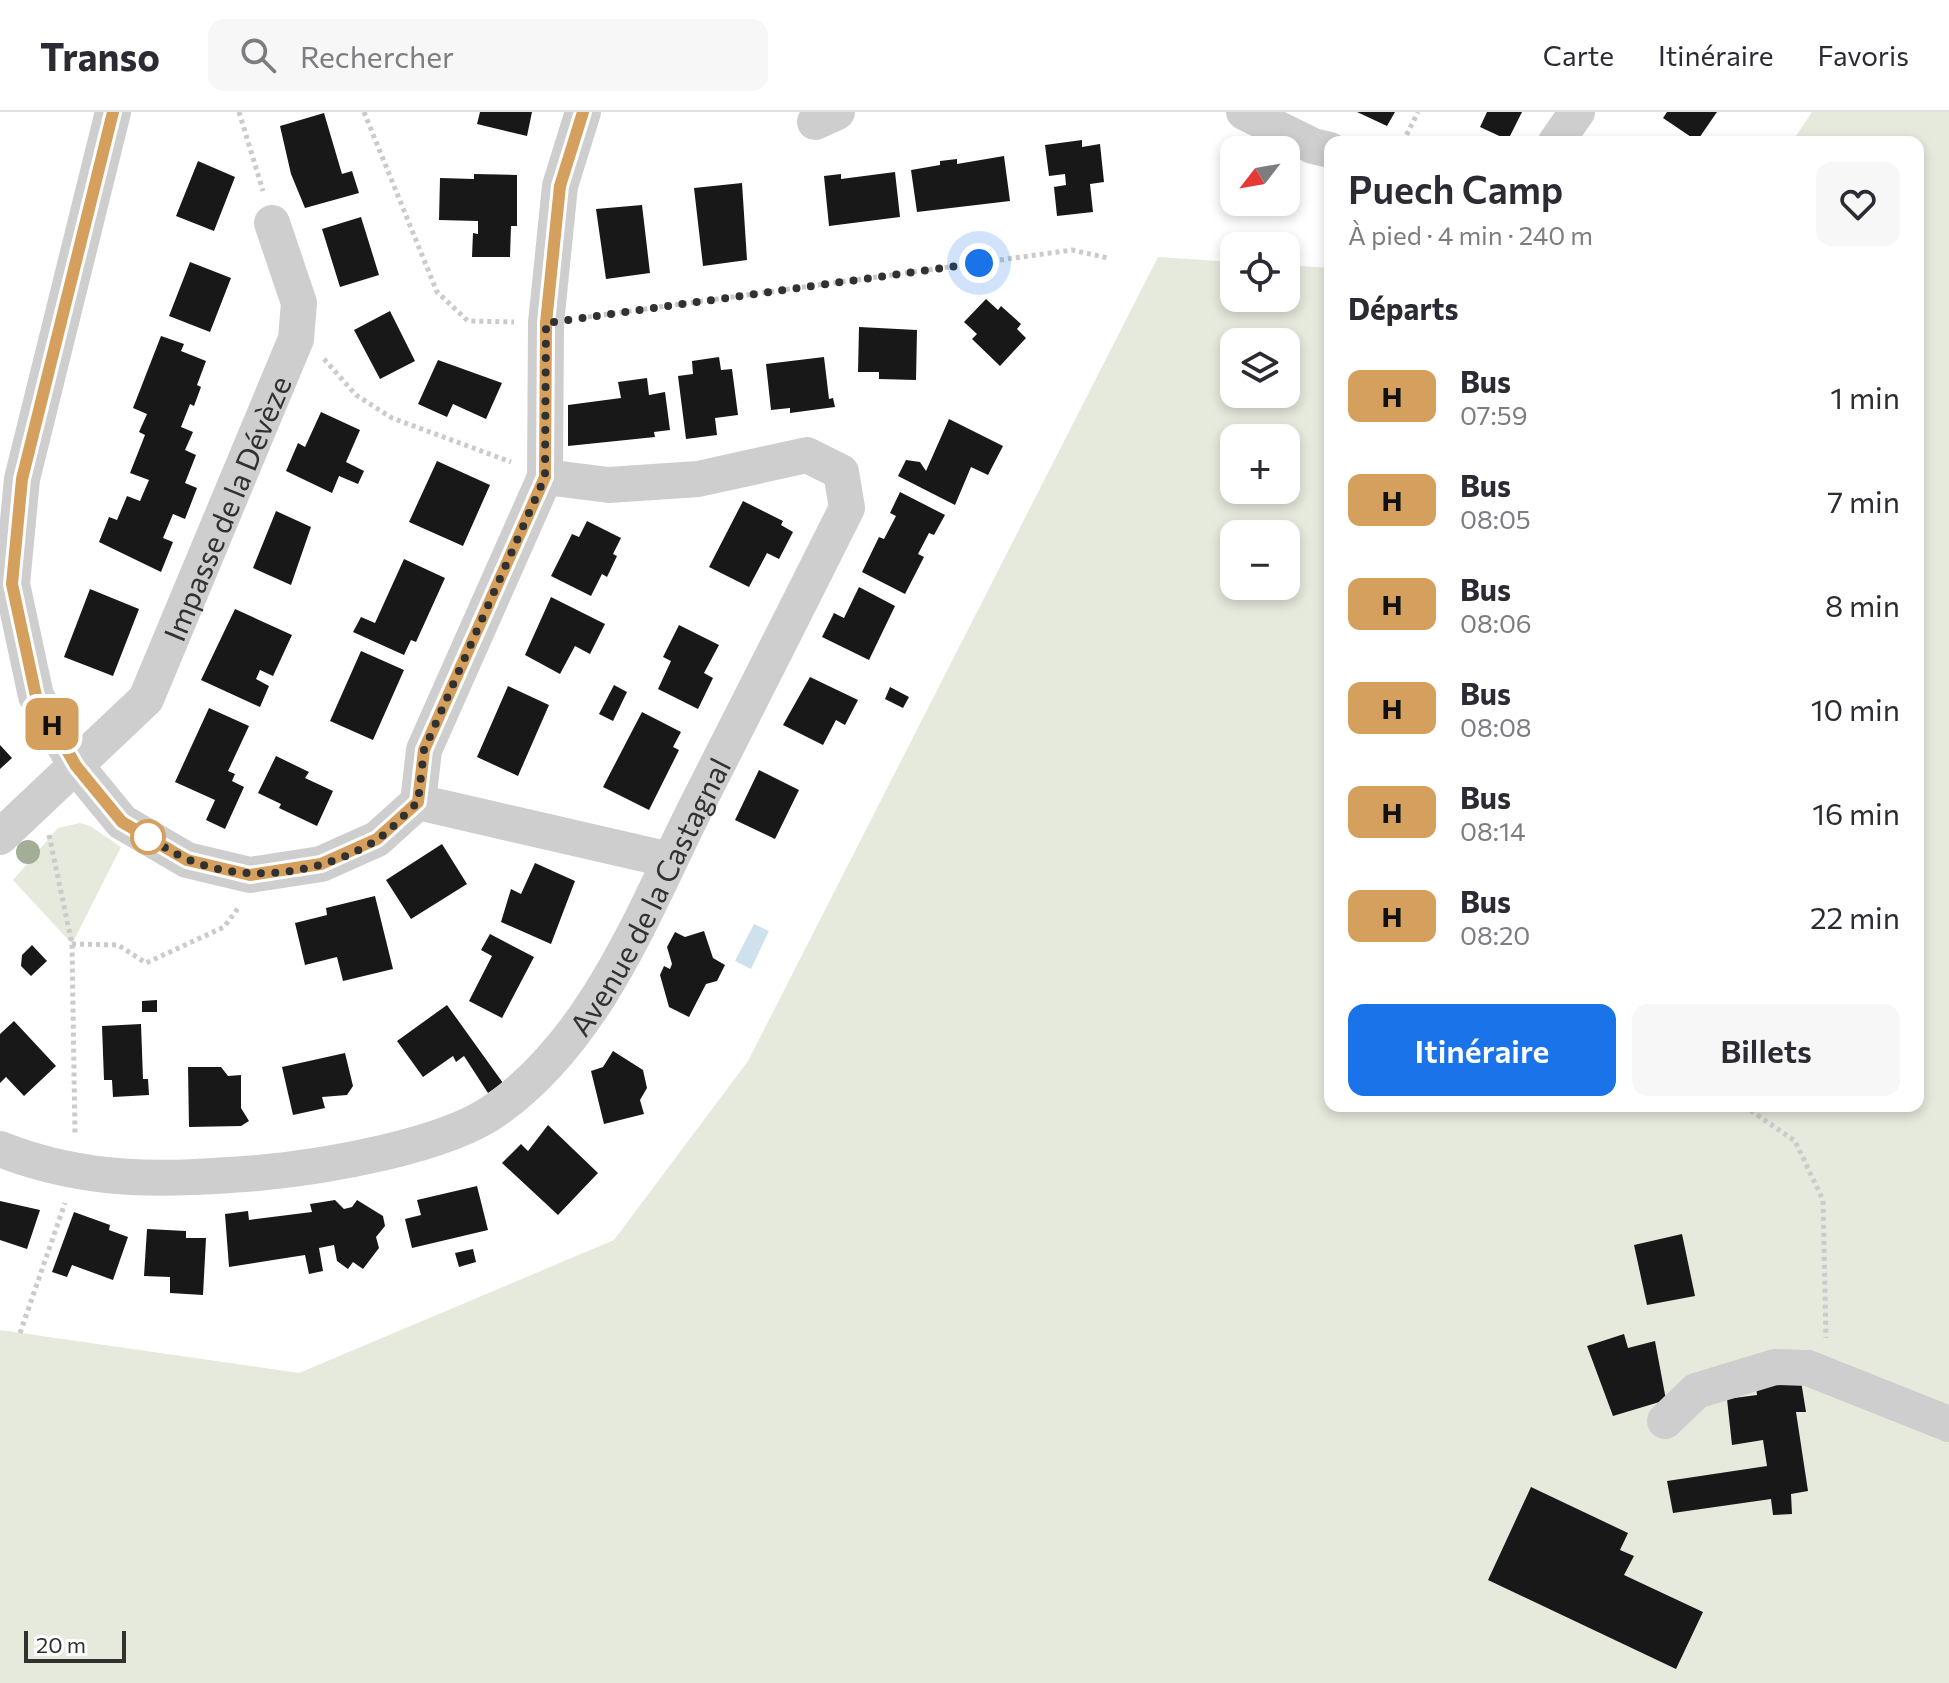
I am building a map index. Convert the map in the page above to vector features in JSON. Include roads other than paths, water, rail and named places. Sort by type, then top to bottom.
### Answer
[{"type":"street","points":[[113,112],[22,479],[12,584],[36,696],[76,766],[122,822],[187,860],[250,875],[321,864],[377,839],[418,802],[424,750],[545,477],[546,323],[560,186],[583,112]]},
{"type":"street","points":[[1244,112],[1324,149]]},
{"type":"street","points":[[1560,136],[1577,112]]},
{"type":"street","name":"Impasse de la Dévèze","points":[[76,766],[146,699],[296,339],[299,303],[272,223]]},
{"type":"street","name":"Avenue de la Castagnal","points":[[0,1149],[76,1173],[164,1181],[295,1169],[431,1140],[496,1111],[544,1068],[604,992],[847,508],[841,472],[807,455],[698,479],[609,485],[545,477]]},
{"type":"street","points":[[0,837],[76,766]]},
{"type":"street","points":[[418,802],[670,860]]},
{"type":"street","points":[[1665,1421],[1696,1391],[1775,1367],[1808,1368],[1949,1424]]},
{"type":"water","points":[[754,924],[769,931],[751,969],[735,961]]}]
